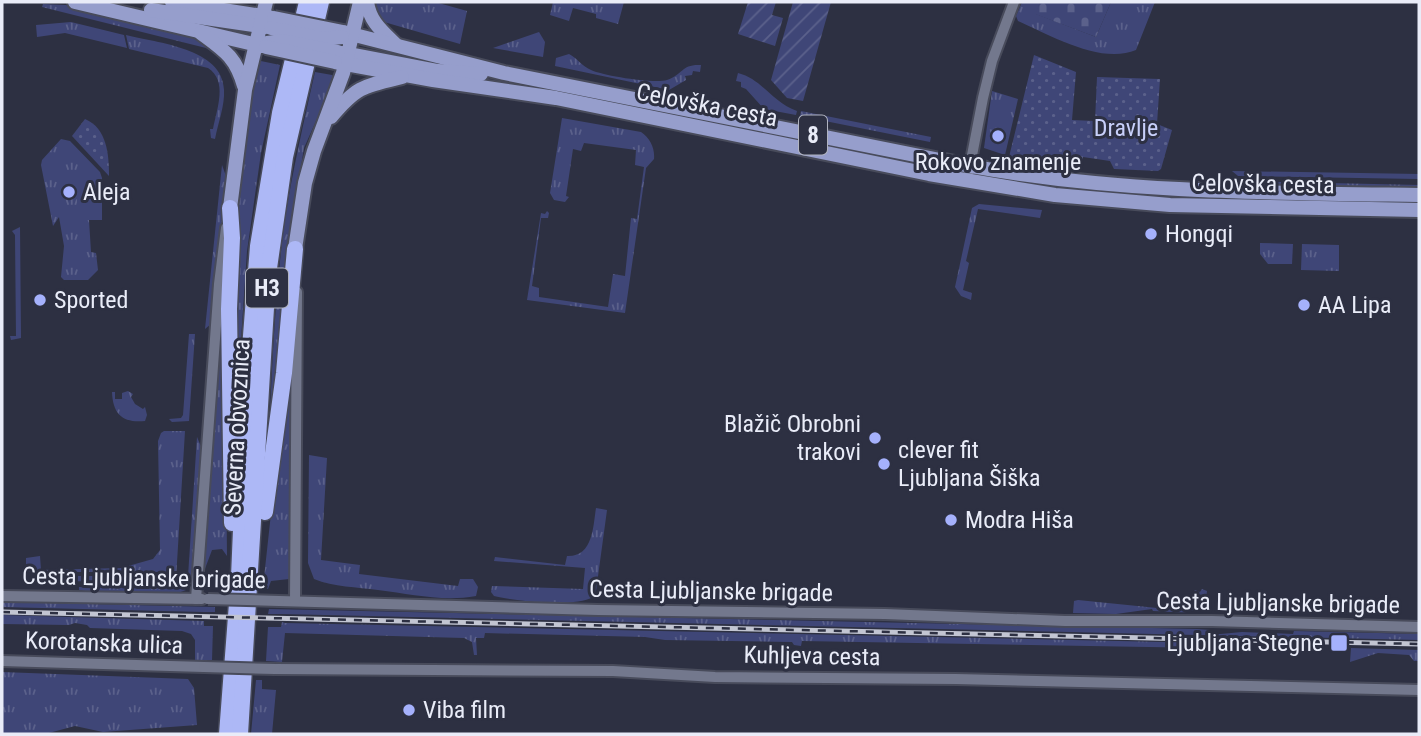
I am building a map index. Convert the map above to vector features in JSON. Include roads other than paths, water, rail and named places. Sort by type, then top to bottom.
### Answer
[{"type":"highway","name":"Severna obvoznica","points":[[240,734],[247,387],[258,246],[274,145],[307,2]]},
{"type":"highway","name":"Severna obvoznica","points":[[227,734],[245,578],[274,228],[294,111],[321,2]]},
{"type":"highway","points":[[230,208],[232,550],[245,578]]},
{"type":"highway","points":[[245,578],[261,552],[284,373],[296,248]]},
{"type":"main road","name":"Celovška cesta","points":[[75,2],[194,28],[348,33],[504,73],[969,173],[1055,195],[1132,202],[1419,210]]},
{"type":"main road","name":"Celovška cesta","points":[[172,2],[221,8],[263,32],[342,58],[407,75],[556,98],[969,173],[1125,187],[1223,192],[1419,195]]},
{"type":"main road","points":[[221,8],[242,2]]},
{"type":"main road","points":[[296,248],[305,183],[348,33],[360,2]]},
{"type":"main road","points":[[367,2],[369,14],[377,27],[397,46]]},
{"type":"main road","points":[[130,14],[148,9],[263,32],[244,90],[230,208]]},
{"type":"main road","points":[[194,28],[229,54],[238,67],[244,90]]},
{"type":"main road","points":[[342,58],[438,71],[504,73]]},
{"type":"main road","points":[[323,127],[359,88],[407,75]]},
{"type":"street","points":[[969,173],[989,74],[1014,2]]},
{"type":"street","points":[[202,599],[219,284],[230,208]]},
{"type":"street","points":[[295,601],[298,383],[296,248]]},
{"type":"street","name":"Cesta Ljubljanske brigade","points":[[2,596],[1419,627]]},
{"type":"street","name":"Korotanska ulica","points":[[2,661],[204,667]]},
{"type":"street","name":"Kuhljeva cesta","points":[[204,667],[613,671],[715,677],[969,679],[1419,690]]},
{"type":"railway","points":[[2,612],[1419,644]]},
{"type":"place","name":"Rokovo znamenje","points":[[998,136]]},
{"type":"place","name":"Aleja","points":[[69,192]]},
{"type":"place","name":"Hongqi","points":[[1151,234]]},
{"type":"place","name":"Sported","points":[[40,300]]},
{"type":"place","name":"AA Lipa","points":[[1304,305]]},
{"type":"place","name":"Blažič Obrobni trakovi","points":[[875,438]]},
{"type":"place","name":"clever fit Ljubljana Šiška","points":[[884,464]]},
{"type":"place","name":"Modra Hiša","points":[[951,520]]},
{"type":"place","name":"Ljubljana Stegne","points":[[1339,643]]},
{"type":"place","name":"Viba film","points":[[409,710]]},
{"type":"park label","name":"Dravlje","points":[[1126,128]]}]
